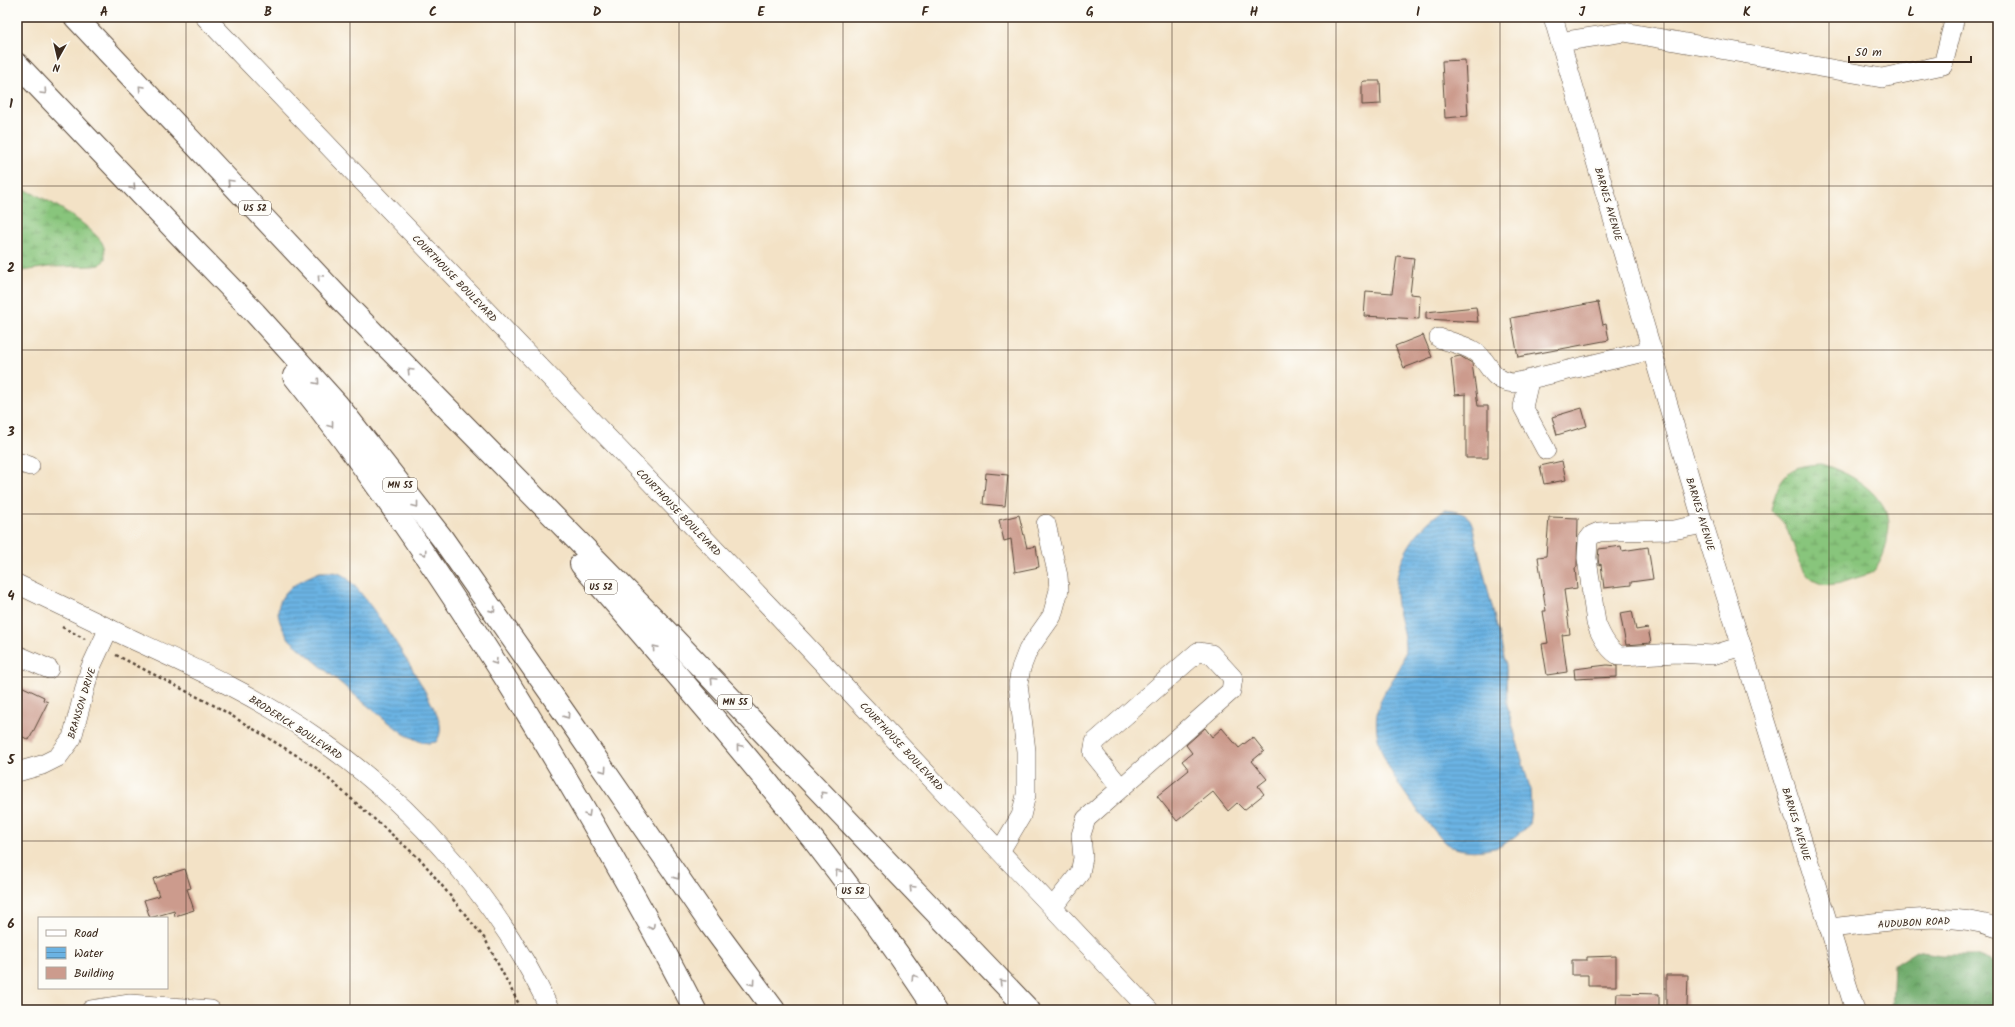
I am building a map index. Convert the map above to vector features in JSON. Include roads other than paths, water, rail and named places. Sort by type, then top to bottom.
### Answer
[{"type":"highway","name":"US 52","points":[[75,17],[437,399],[765,777],[870,914],[936,1010]]},
{"type":"highway","points":[[17,64],[195,252],[305,389],[390,504],[454,598],[554,756],[654,932],[695,1010]]},
{"type":"highway","name":"MN 55","points":[[195,252],[255,313],[337,404],[442,538],[715,932],[774,1010]]},
{"type":"highway","name":"MN 55","points":[[437,399],[672,637],[1029,1010]]},
{"type":"street","name":"COURTHOUSE BOULEVARD","points":[[205,17],[770,606],[1149,1010]]},
{"type":"street","name":"BARNES AVENUE","points":[[1553,17],[1704,524],[1855,1010]]},
{"type":"street","points":[[1560,42],[1624,32],[1882,78],[1943,65],[1955,17]]},
{"type":"street","points":[[1439,338],[1475,351],[1494,375],[1504,382],[1512,397],[1523,407],[1546,450]]},
{"type":"street","points":[[1504,382],[1514,383],[1529,381],[1652,350]]},
{"type":"street","points":[[1523,407],[1529,381]]},
{"type":"street","points":[[1000,850],[1021,816],[1026,795],[1026,751],[1018,684],[1021,668],[1028,650],[1052,616],[1059,590],[1058,576],[1046,524]]},
{"type":"street","points":[[1704,524],[1673,530],[1599,532],[1592,535],[1588,540],[1587,558],[1596,623],[1600,633],[1613,652],[1620,656],[1677,653],[1713,655],[1742,646]]},
{"type":"street","name":"BRODERICK BOULEVARD","points":[[17,584],[216,679],[253,699],[319,739],[373,780],[429,834],[477,891],[507,934],[550,1010]]},
{"type":"street","name":"BRANSON DRIVE","points":[[17,772],[42,765],[58,757],[72,738],[90,669],[109,628]]},
{"type":"street","points":[[1053,907],[1080,873],[1083,858],[1081,835],[1086,819],[1231,691],[1233,678],[1211,654],[1198,652],[1095,742],[1093,753],[1121,788]]},
{"type":"street","points":[[17,655],[49,669]]},
{"type":"street","name":"AUDUBON ROAD","points":[[1829,928],[1943,918],[1969,921],[1998,928]]},
{"type":"street","points":[[91,1010],[130,1004],[211,1010]]},
{"type":"water","points":[[1444,510],[1456,512],[1468,517],[1472,524],[1506,665],[1507,705],[1530,789],[1531,809],[1529,825],[1498,847],[1477,851],[1463,850],[1449,846],[1419,812],[1394,777],[1385,759],[1378,740],[1376,721],[1380,702],[1399,669],[1404,655],[1404,640],[1396,600],[1399,569],[1403,557],[1416,535],[1434,517]]},
{"type":"water","points":[[320,572],[341,574],[344,576],[354,585],[382,622],[413,670],[435,711],[440,724],[439,736],[436,742],[421,742],[404,734],[363,702],[290,640],[282,628],[279,617],[279,607],[282,598],[288,590],[296,584]]}]
